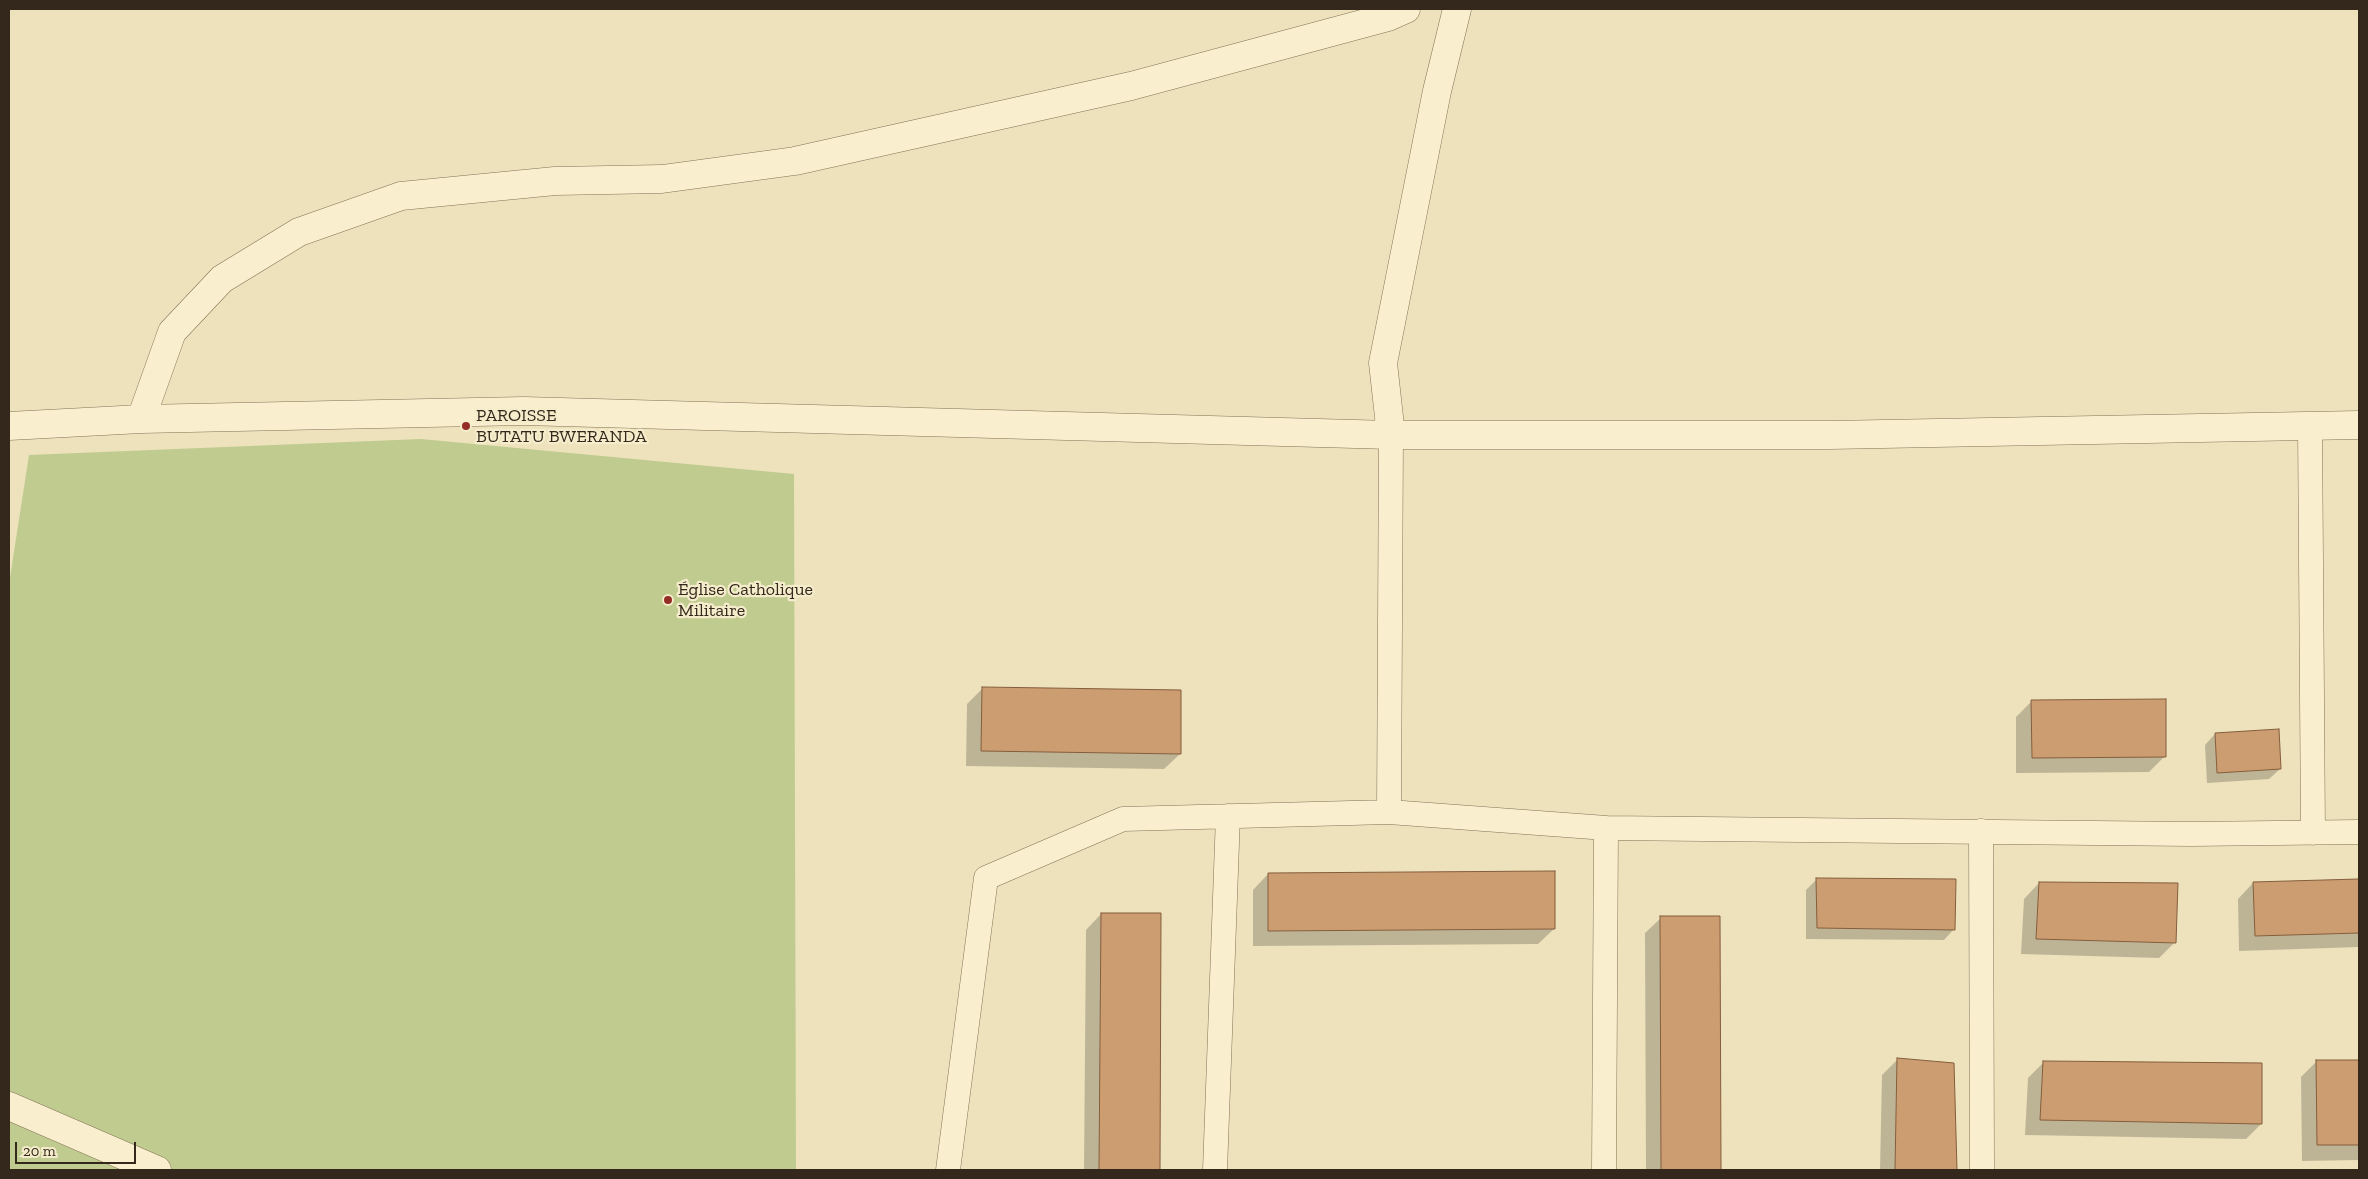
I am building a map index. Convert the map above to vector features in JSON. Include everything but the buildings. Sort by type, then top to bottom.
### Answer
[{"type":"street","points":[[141,418],[172,332],[222,279],[299,232],[401,196],[555,181],[662,180],[795,161],[1131,86],[1388,17],[1406,9]]},
{"type":"street","points":[[1391,435],[1383,363],[1437,92],[1457,9]]},
{"type":"street","points":[[9,426],[141,418],[524,411],[1391,435],[1830,434],[2310,425],[2359,426]]},
{"type":"street","points":[[9,1106],[157,1170]]},
{"type":"lane","points":[[2310,425],[2313,833]]},
{"type":"lane","points":[[1389,812],[1391,435]]},
{"type":"lane","points":[[948,1170],[986,878],[1123,819],[1389,812],[1606,828],[2359,832]]},
{"type":"lane","points":[[1215,1170],[1228,816]]},
{"type":"lane","points":[[1604,1170],[1606,828]]},
{"type":"lane","points":[[1981,831],[1982,1170]]},
{"type":"green space","points":[[421,439],[794,474],[796,1170],[9,1170],[9,584],[29,455]]},
{"type":"place","name":"PAROISSE BUTATU BWERANDA","points":[[466,426]]},
{"type":"place","name":"Église Catholique Militaire","points":[[668,600]]}]
